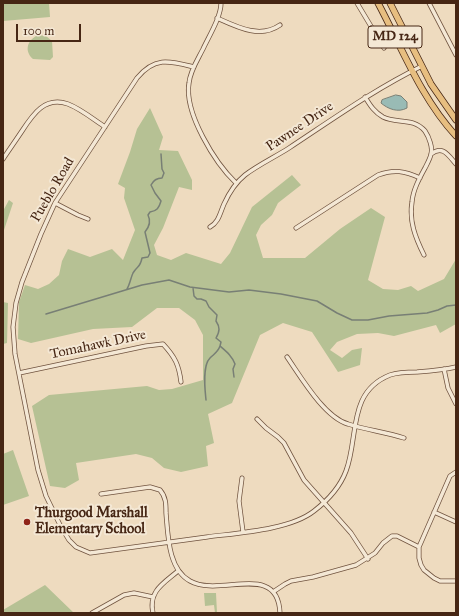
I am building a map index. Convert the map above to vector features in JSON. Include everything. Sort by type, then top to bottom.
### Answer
[{"type":"main road","name":"MD 124","points":[[378,3],[425,94],[442,120],[456,136]]},
{"type":"main road","name":"MD 124","points":[[390,3],[440,99],[456,120]]},
{"type":"street","points":[[221,3],[221,8],[217,18],[194,67],[189,82],[189,94],[194,117],[201,133],[222,167],[236,183]]},
{"type":"street","points":[[357,3],[384,48]]},
{"type":"street","points":[[429,3],[455,52]]},
{"type":"street","points":[[217,18],[252,31],[263,32],[280,25]]},
{"type":"street","name":"Pueblo Road","points":[[194,67],[171,61],[158,62],[149,66],[137,78],[55,203],[22,282],[16,303],[13,327],[15,354],[28,412],[38,470],[46,496],[69,540],[76,547],[90,554],[282,526],[294,522],[313,512],[324,503],[337,488],[346,472],[358,411],[362,399],[370,389],[381,380],[398,373],[444,370],[456,367]]},
{"type":"street","name":"Pawnee Drive","points":[[210,227],[215,224],[218,219],[229,194],[236,183],[246,175],[273,159],[365,97],[422,66]]},
{"type":"street","points":[[365,97],[374,111],[382,117],[392,120],[409,121],[418,125],[428,138],[431,147],[431,154],[420,178],[412,201],[411,221],[416,239],[424,254]]},
{"type":"street","points":[[3,159],[35,113],[42,106],[49,103],[62,102],[71,105],[105,127]]},
{"type":"street","points":[[431,154],[440,150],[444,151],[456,164]]},
{"type":"street","points":[[296,228],[378,175],[392,171],[402,171],[420,178]]},
{"type":"street","points":[[55,203],[88,219]]},
{"type":"street","name":"Tomahawk Drive","points":[[19,373],[146,346],[164,344],[177,363],[180,371],[181,382]]},
{"type":"street","points":[[287,357],[329,413],[342,422],[388,432],[404,438]]},
{"type":"street","points":[[444,370],[448,388],[456,404]]},
{"type":"street","points":[[257,419],[284,443],[304,480],[351,533],[368,559]]},
{"type":"street","points":[[456,472],[450,476],[419,547],[421,565],[429,575],[440,581],[456,582]]},
{"type":"street","points":[[242,478],[240,501],[243,532]]},
{"type":"street","points":[[100,494],[150,487],[160,490],[165,498],[170,542],[174,563],[178,571],[188,580],[203,586],[212,587],[248,584],[260,584],[266,586],[274,592],[279,599],[280,613]]},
{"type":"street","points":[[434,512],[455,521],[456,516]]},
{"type":"street","points":[[274,592],[285,584],[351,567],[368,559],[392,536],[397,536],[419,547]]},
{"type":"street","points":[[153,613],[153,597],[156,590],[178,571]]},
{"type":"street","points":[[92,613],[124,595],[134,593],[153,597]]},
{"type":"green space","points":[[3,3],[49,3],[50,17],[3,21]]},
{"type":"green space","points":[[38,35],[46,36],[52,41],[53,57],[50,60],[33,59],[28,53],[29,43]]},
{"type":"green space","points":[[150,108],[163,137],[159,150],[178,151],[192,180],[192,190],[179,187],[163,228],[154,245],[157,255],[171,260],[186,253],[221,264],[230,253],[252,207],[292,175],[301,185],[278,203],[272,215],[261,225],[256,235],[263,258],[305,258],[340,229],[371,208],[385,217],[368,280],[383,289],[398,290],[411,286],[418,291],[444,279],[456,259],[456,324],[440,333],[436,325],[394,336],[378,333],[357,334],[337,342],[330,350],[342,358],[352,350],[362,348],[360,365],[338,372],[312,332],[283,323],[260,335],[232,403],[208,414],[214,443],[206,446],[208,466],[181,472],[164,468],[152,458],[136,454],[76,463],[79,480],[65,488],[50,486],[32,406],[49,395],[147,386],[159,390],[172,389],[203,380],[203,335],[195,320],[179,308],[157,308],[132,327],[93,329],[31,343],[18,339],[19,302],[25,285],[38,289],[49,284],[59,275],[62,261],[68,249],[90,257],[112,249],[123,260],[135,230],[124,198],[125,188],[118,184],[137,129]]},
{"type":"green space","points":[[9,200],[13,203],[3,233],[3,211]]},
{"type":"green space","points":[[3,302],[8,303],[7,343],[3,344]]},
{"type":"green space","points":[[13,450],[29,496],[3,505],[3,454]]},
{"type":"green space","points":[[45,585],[74,613],[3,613],[3,610]]},
{"type":"green space","points":[[204,593],[216,593],[217,613],[215,613],[214,605],[205,606]]},
{"type":"water","points":[[396,95],[401,96],[407,102],[407,108],[393,110],[381,103],[382,100]]},
{"type":"waterway","points":[[127,289],[133,273],[140,265],[142,258],[148,257],[150,253],[145,232],[150,224],[148,215],[150,212],[157,209],[161,201],[151,185],[155,180],[162,178],[164,173],[162,169],[161,154]]},
{"type":"waterway","points":[[46,314],[142,285],[169,280],[190,287],[229,292],[249,290],[317,301],[352,320],[368,320],[389,316],[427,313],[447,306],[456,305]]},
{"type":"waterway","points":[[193,288],[194,296],[197,299],[206,301],[209,307],[217,315],[216,321],[219,329],[216,338],[221,342],[220,346],[234,361],[234,377]]},
{"type":"waterway","points":[[206,400],[205,372],[207,362],[220,346]]},
{"type":"place","name":"Thurgood Marshall Elementary School","points":[[27,522]]}]
